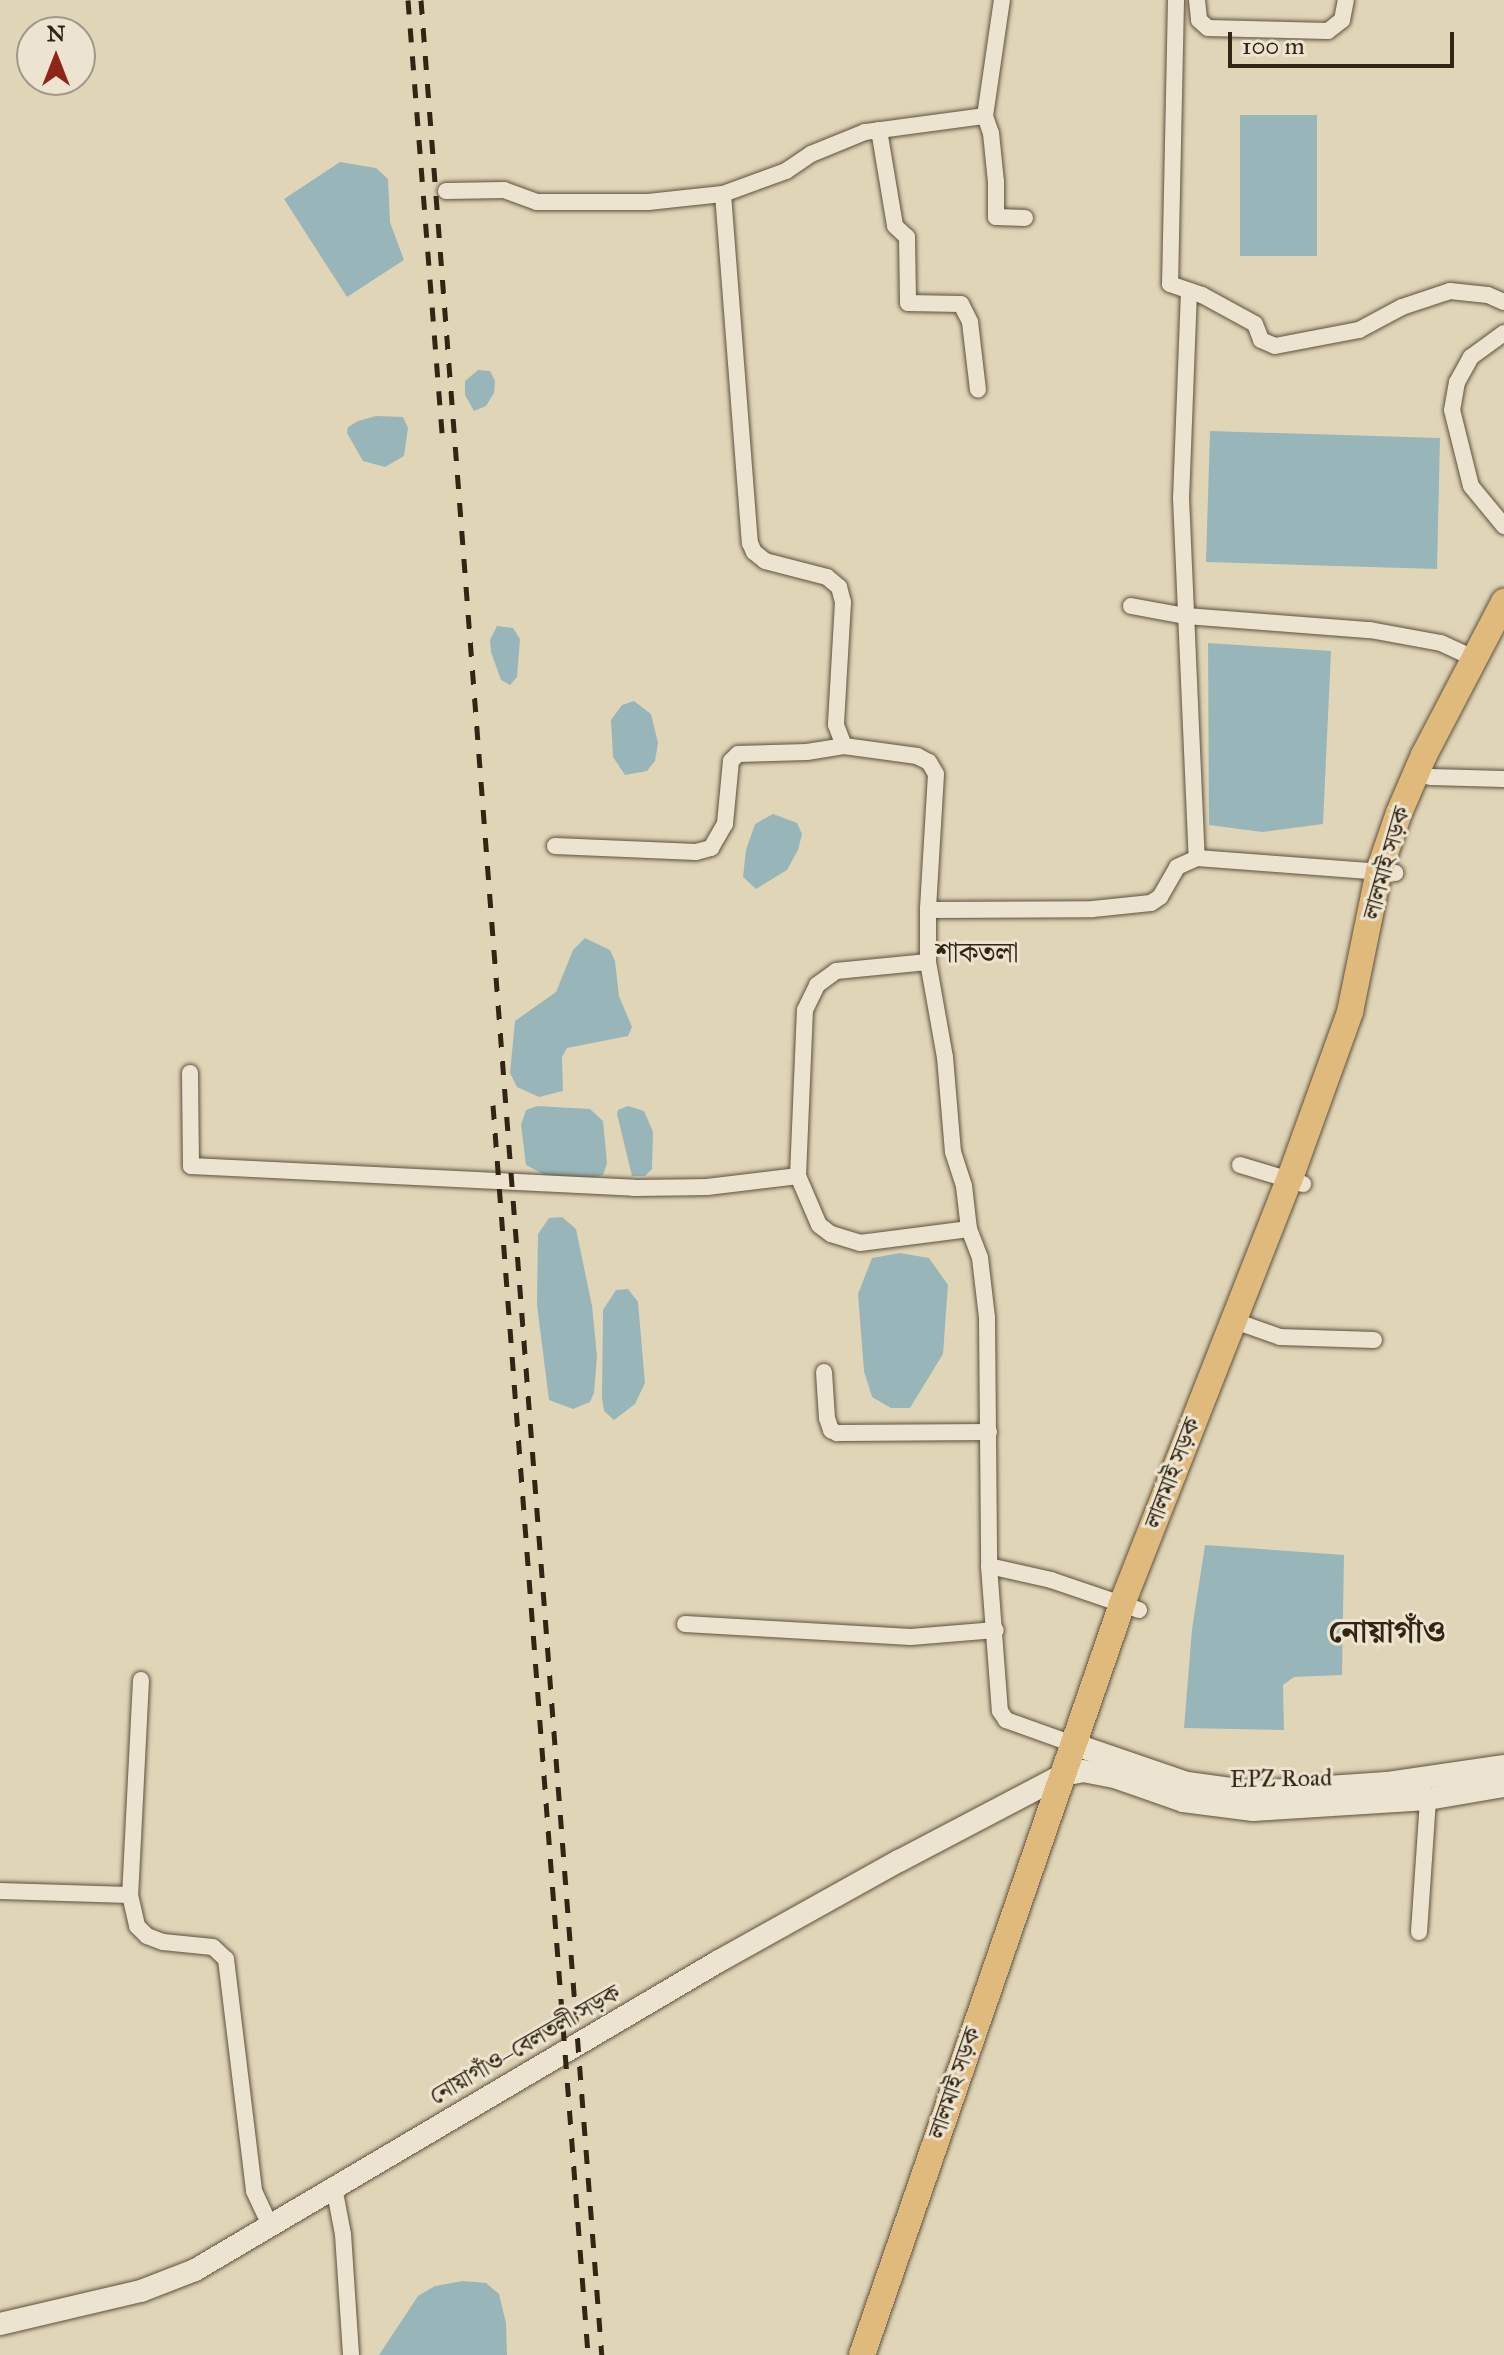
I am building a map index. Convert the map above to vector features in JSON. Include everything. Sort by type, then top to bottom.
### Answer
[{"type":"main road","name":"লালমাই সড়ক","points":[[862,2355],[1130,1607],[1296,1181],[1350,1012],[1387,872],[1399,813],[1424,755],[1504,602]]},
{"type":"main road","name":"লালমাই সড়ক","points":[[1387,872],[1430,777],[1504,630]]},
{"type":"main road","name":"লালমাই সড়ক","points":[[880,2355],[1077,1760]]},
{"type":"main road","name":"EPZ Road","points":[[1077,1760],[1187,1783],[1253,1801],[1388,1792],[1504,1766]]},
{"type":"main road","name":"নোয়াগাঁও–বেলতলী সড়ক","points":[[0,2324],[141,2291],[195,2270],[719,1961],[1077,1760]]},
{"type":"main road","name":"EPZ Road","points":[[1388,1792],[1428,1799],[1504,1786]]},
{"type":"street","points":[[1002,0],[985,116],[995,169],[996,217],[1025,218]]},
{"type":"street","points":[[1176,0],[1170,284],[1255,324],[1261,340],[1275,346],[1359,330],[1402,307],[1450,291],[1488,295],[1504,302]]},
{"type":"street","points":[[1197,0],[1199,20],[1208,28],[1328,31],[1342,20],[1346,0]]},
{"type":"street","points":[[446,191],[504,190],[537,202],[648,202],[723,194],[786,171],[825,148],[879,130],[985,116]]},
{"type":"street","points":[[879,130],[895,226],[907,237],[908,303],[961,304],[970,322],[978,390]]},
{"type":"street","points":[[723,194],[750,543],[754,552],[765,561],[827,577],[839,587],[843,602],[836,725],[844,746]]},
{"type":"street","points":[[1189,291],[1181,498],[1197,858]]},
{"type":"street","points":[[1504,333],[1471,357],[1457,382],[1452,410],[1471,486],[1504,526]]},
{"type":"street","points":[[1131,606],[1186,616],[1370,630],[1441,643],[1475,659]]},
{"type":"street","points":[[555,846],[696,852],[711,848],[725,824],[731,761],[738,754],[807,752],[844,746],[917,756],[929,762],[936,774],[928,962],[945,1057],[953,1152],[964,1186],[969,1229],[980,1258],[987,1318],[989,1566],[1000,1711],[1006,1720],[1077,1760]]},
{"type":"street","points":[[1430,777],[1504,779]]},
{"type":"street","points":[[928,910],[1093,909],[1151,903],[1160,897],[1177,867],[1197,858],[1387,872]]},
{"type":"street","points":[[928,962],[836,971],[817,985],[805,1010],[798,1176],[819,1225],[831,1234],[860,1243],[969,1229]]},
{"type":"street","points":[[190,1073],[191,1166],[634,1188],[707,1187],[798,1176]]},
{"type":"street","points":[[1240,1165],[1296,1181]]},
{"type":"street","points":[[1240,1322],[1280,1337],[1374,1340]]},
{"type":"street","points":[[824,1372],[827,1418],[831,1430],[837,1433],[989,1432]]},
{"type":"street","points":[[989,1566],[1085,1590],[1130,1607]]},
{"type":"street","points":[[685,1624],[911,1637],[996,1630]]},
{"type":"street","points":[[141,1680],[130,1895],[137,1926],[147,1936],[163,1942],[213,1947],[226,1959],[254,2191],[270,2225]]},
{"type":"street","points":[[1419,1932],[1428,1799]]},
{"type":"street","points":[[0,1891],[130,1895]]},
{"type":"street","points":[[334,2187],[343,2234],[351,2355]]},
{"type":"water","points":[[1240,115],[1317,115],[1317,256],[1240,256]]},
{"type":"water","points":[[340,162],[376,168],[388,179],[390,222],[404,260],[347,297],[284,199]]},
{"type":"water","points":[[478,370],[490,371],[495,381],[494,393],[486,406],[474,411],[465,395],[465,381]]},
{"type":"water","points":[[376,416],[403,417],[408,428],[404,456],[385,467],[363,461],[347,433],[348,427],[358,421]]},
{"type":"water","points":[[1210,431],[1440,438],[1437,569],[1206,562]]},
{"type":"water","points":[[497,626],[513,628],[520,639],[517,677],[510,685],[501,680],[491,652],[490,640]]},
{"type":"water","points":[[1208,643],[1331,651],[1323,824],[1262,832],[1209,825]]},
{"type":"water","points":[[634,701],[651,714],[658,743],[655,761],[647,771],[625,775],[613,757],[611,720],[622,705]]},
{"type":"water","points":[[773,814],[797,823],[802,834],[798,850],[787,870],[756,889],[743,877],[746,850],[755,824]]},
{"type":"water","points":[[585,938],[610,950],[615,961],[619,996],[632,1027],[628,1036],[567,1048],[562,1057],[563,1091],[539,1097],[517,1087],[510,1073],[515,1021],[556,992],[573,950]]},
{"type":"water","points":[[537,1106],[590,1109],[603,1121],[607,1163],[603,1175],[592,1178],[549,1177],[526,1165],[521,1125],[526,1110]]},
{"type":"water","points":[[628,1106],[644,1111],[653,1132],[652,1169],[645,1176],[632,1176],[617,1114],[618,1110]]},
{"type":"water","points":[[562,1217],[576,1229],[592,1306],[597,1356],[594,1393],[590,1402],[573,1409],[549,1400],[537,1305],[538,1234],[549,1218]]},
{"type":"water","points":[[900,1253],[929,1258],[948,1285],[943,1354],[910,1408],[891,1408],[872,1397],[864,1371],[858,1294],[872,1258]]},
{"type":"water","points":[[628,1289],[638,1302],[645,1383],[635,1404],[614,1420],[604,1411],[602,1398],[603,1310],[616,1290]]},
{"type":"water","points":[[1205,1545],[1344,1555],[1342,1675],[1294,1677],[1283,1685],[1284,1730],[1184,1728],[1192,1629]]},
{"type":"water","points":[[463,2281],[486,2283],[499,2294],[506,2323],[507,2355],[379,2355],[418,2296],[435,2286]]},
{"type":"railway","points":[[408,0],[443,447]]},
{"type":"railway","points":[[421,0],[602,2355]]},
{"type":"railway","points":[[493,1105],[588,2355]]},
{"type":"district","name":"শাকতলা","points":[[977,953]]},
{"type":"district","name":"নোয়াগাঁও","points":[[1387,1632]]}]
